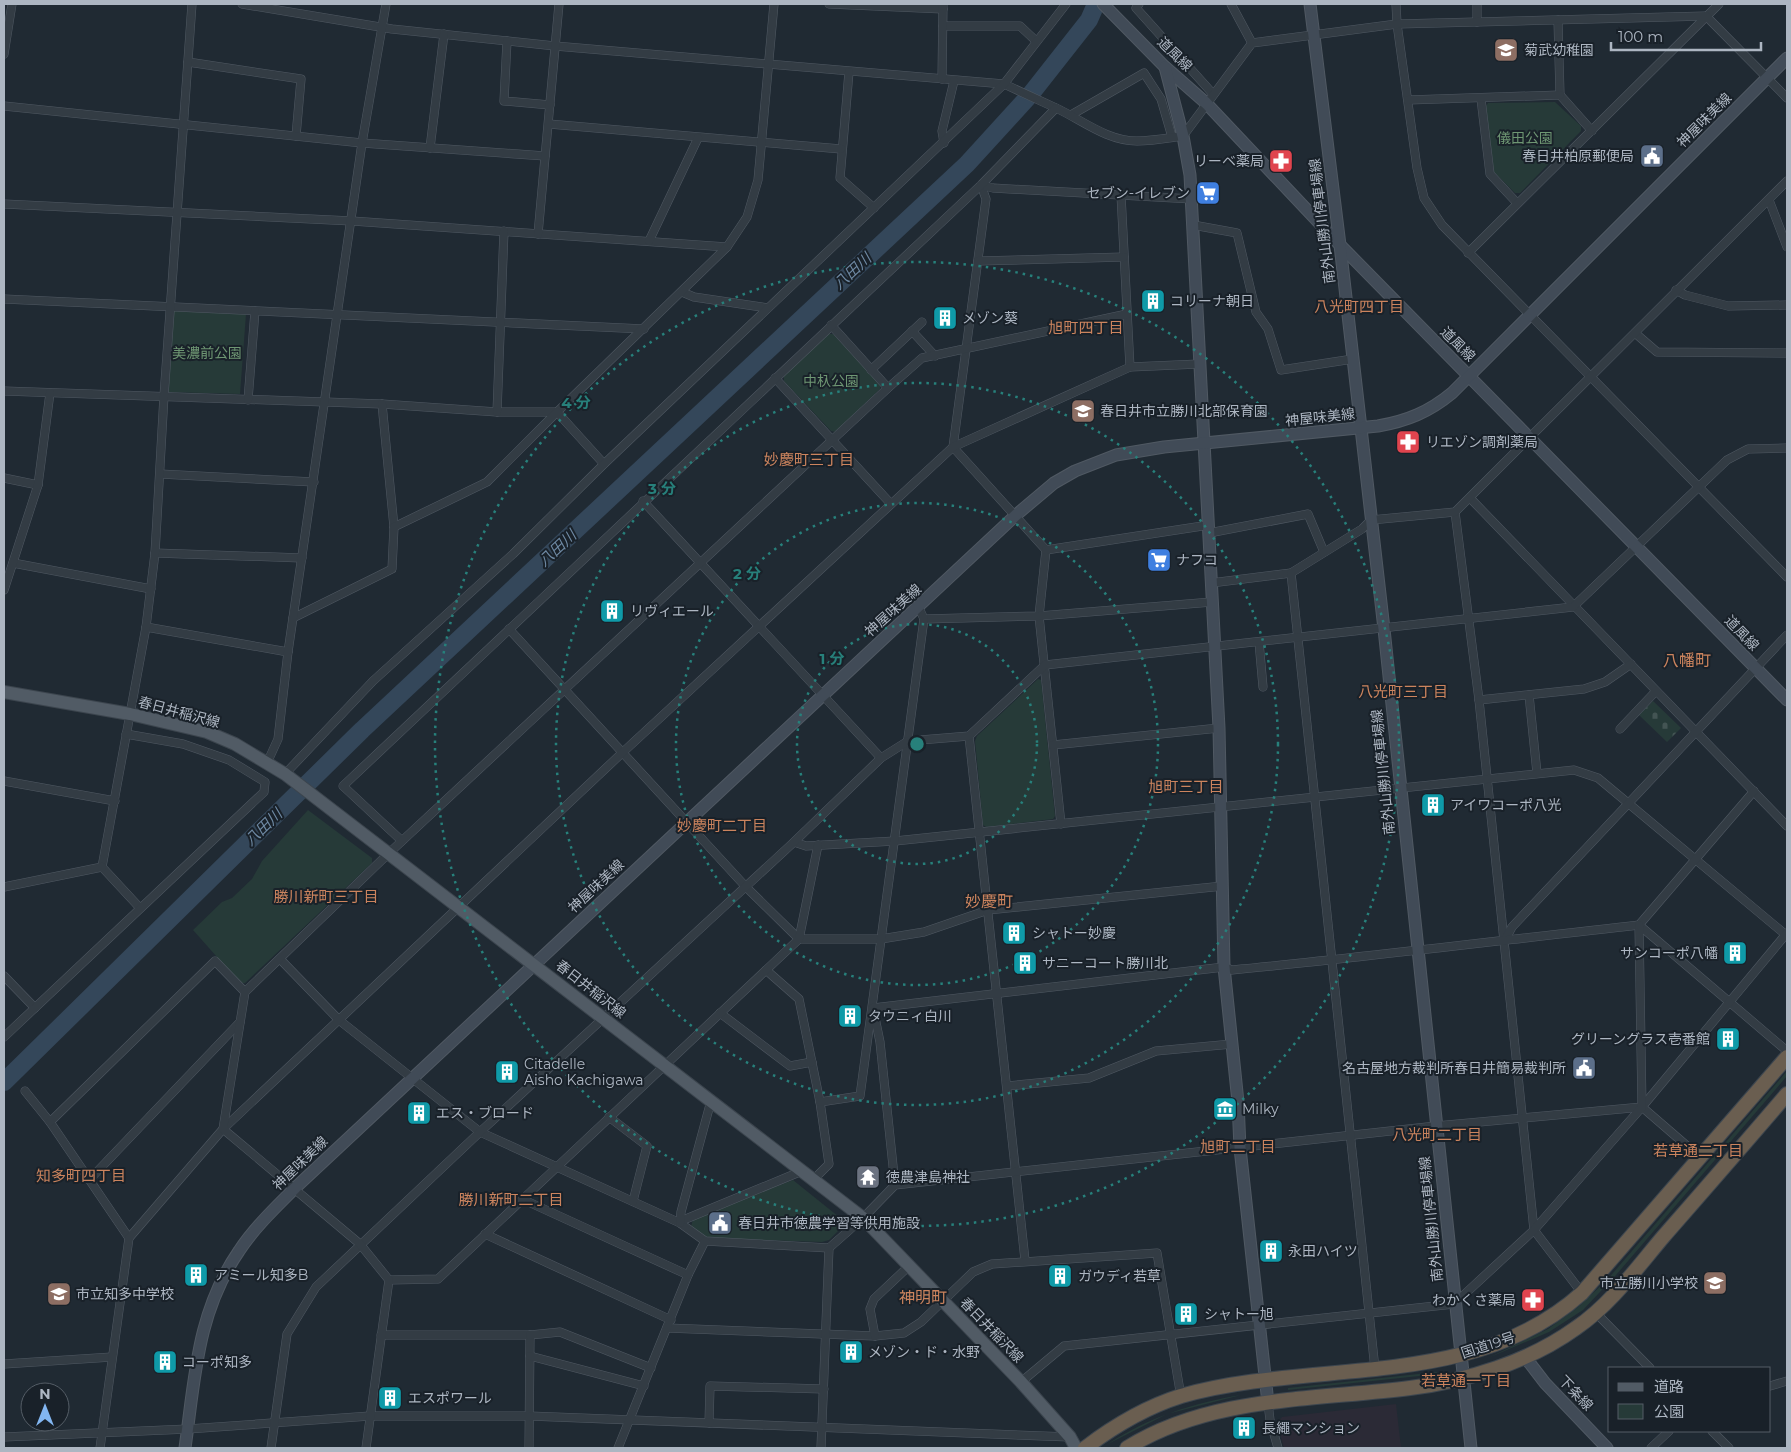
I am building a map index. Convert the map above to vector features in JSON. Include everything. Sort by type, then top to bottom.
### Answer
[{"type":"highway","name":"国道19号","points":[[1085,1448],[1129,1418],[1181,1397],[1266,1379],[1409,1365],[1489,1347],[1525,1333],[1561,1311],[1582,1293],[1787,1057]]},
{"type":"highway","name":"国道19号","points":[[1127,1448],[1156,1432],[1186,1421],[1229,1410],[1412,1388],[1463,1377],[1525,1357],[1562,1338],[1596,1313],[1787,1094]]},
{"type":"main road","name":"南外山勝川停車場線","points":[[1310,4],[1384,629],[1416,949],[1471,1448]]},
{"type":"main road","name":"道風線","points":[[1106,6],[1165,67],[1210,99],[1340,245],[1787,700]]},
{"type":"main road","name":"神屋味美線","points":[[185,1448],[199,1343],[212,1300],[239,1250],[257,1227],[295,1188],[823,694],[919,608],[1016,515],[1054,483],[1096,462],[1134,451],[1361,428],[1398,422],[1427,411],[1452,393],[1787,58]]},
{"type":"main road","points":[[1165,67],[1192,199],[1219,728],[1224,967],[1238,1102],[1240,1148],[1268,1404]]},
{"type":"main road","name":"春日井稲沢線","points":[[4,692],[130,714],[207,732],[235,744],[289,777],[863,1218],[1021,1382],[1073,1443]]},
{"type":"main road","name":"下条線","points":[[1525,1357],[1545,1383],[1607,1448]]},
{"type":"street","points":[[4,49],[12,4]]},
{"type":"street","points":[[102,867],[146,627],[155,553],[164,396],[192,4]]},
{"type":"street","points":[[242,4],[380,27],[555,46],[1007,85],[1071,115],[1091,128],[1118,139],[1137,141],[1178,137],[1210,99],[1252,43],[1397,24],[1706,16],[1787,98]]},
{"type":"street","points":[[267,763],[278,739],[288,652],[326,404],[362,143],[380,27],[386,4]]},
{"type":"street","points":[[538,234],[559,4]]},
{"type":"street","points":[[394,527],[487,482],[727,248],[747,217],[758,180],[774,4]]},
{"type":"street","points":[[829,4],[943,7],[942,79]]},
{"type":"street","points":[[289,777],[372,681],[513,554],[604,464],[768,308],[1007,85],[1036,41],[1066,4]]},
{"type":"street","points":[[1139,4],[1136,8],[1210,99]]},
{"type":"street","points":[[1231,4],[1252,43]]},
{"type":"street","points":[[1396,4],[1397,24],[1417,168],[1424,198],[1442,225],[1468,253],[1531,313],[1590,377],[1787,577]]},
{"type":"street","points":[[1477,4],[1478,22]]},
{"type":"street","points":[[1468,253],[1719,4]]},
{"type":"street","points":[[1558,20],[1560,95],[1592,131]]},
{"type":"street","points":[[943,26],[1020,26],[1036,41]]},
{"type":"street","points":[[430,148],[444,34]]},
{"type":"street","points":[[507,40],[504,100],[550,105]]},
{"type":"street","points":[[188,62],[301,79],[296,136]]},
{"type":"street","points":[[849,72],[840,178],[874,208]]},
{"type":"street","points":[[1071,115],[1144,73],[1161,99],[1178,137]]},
{"type":"street","points":[[944,143],[942,131],[954,81]]},
{"type":"street","points":[[1408,100],[1560,95]]},
{"type":"street","points":[[1481,99],[1490,174],[1518,203]]},
{"type":"street","points":[[4,106],[362,143],[545,156]]},
{"type":"street","points":[[402,841],[343,786],[643,501],[981,185],[1056,108]]},
{"type":"street","points":[[548,124],[841,150]]},
{"type":"street","points":[[648,241],[698,138]]},
{"type":"street","points":[[1212,583],[1291,573],[1362,529],[1371,520],[1455,512],[1787,181]]},
{"type":"street","points":[[981,185],[993,188],[1192,199]]},
{"type":"street","points":[[981,185],[986,198],[953,447],[1046,550],[1040,616],[1061,824]]},
{"type":"street","points":[[1122,195],[1130,367]]},
{"type":"street","points":[[1769,200],[1784,227],[1787,247]]},
{"type":"street","points":[[4,204],[352,221],[727,248]]},
{"type":"street","points":[[1193,225],[1237,233],[1256,312],[1268,329],[1281,370],[1353,359]]},
{"type":"street","points":[[497,412],[504,231]]},
{"type":"street","points":[[978,261],[1124,257]]},
{"type":"street","points":[[1676,290],[1685,295],[1728,306],[1787,305]]},
{"type":"street","points":[[682,292],[694,297],[768,308]]},
{"type":"street","points":[[4,299],[644,329]]},
{"type":"street","points":[[248,400],[255,311]]},
{"type":"street","points":[[224,1129],[245,992],[388,854],[888,388],[922,358],[1127,314]]},
{"type":"street","points":[[871,370],[922,322]]},
{"type":"street","points":[[831,326],[888,388]]},
{"type":"street","points":[[912,331],[935,356]]},
{"type":"street","points":[[1635,332],[1657,352],[1787,353]]},
{"type":"street","points":[[100,1448],[130,1238],[224,1129],[622,753],[953,447],[1130,367],[1199,364]]},
{"type":"street","points":[[775,378],[891,504]]},
{"type":"street","points":[[4,391],[326,404],[382,404],[497,412],[557,412],[604,464]]},
{"type":"street","points":[[4,590],[38,484],[50,393]]},
{"type":"street","points":[[294,618],[392,569],[394,527],[382,404]]},
{"type":"street","points":[[272,1448],[287,1334],[316,1286],[746,887],[881,758],[908,741],[970,736],[1045,665],[1470,620],[1573,607],[1727,460],[1748,449],[1787,448]]},
{"type":"street","points":[[160,474],[314,482]]},
{"type":"street","points":[[4,478],[38,484]]},
{"type":"street","points":[[1470,498],[1573,607],[1631,664],[1787,826]]},
{"type":"street","points":[[643,501],[881,758]]},
{"type":"street","points":[[1455,512],[1479,700],[1534,1230],[1582,1293]]},
{"type":"street","points":[[1046,550],[1308,514],[1324,552]]},
{"type":"street","points":[[155,553],[302,558]]},
{"type":"street","points":[[13,562],[151,589]]},
{"type":"street","points":[[1291,573],[1375,1369]]},
{"type":"street","points":[[924,619],[1040,616],[1212,602]]},
{"type":"street","points":[[820,1102],[860,1096],[924,619],[919,608]]},
{"type":"street","points":[[146,627],[288,652]]},
{"type":"street","points":[[509,630],[746,887],[799,939],[881,939],[924,932],[988,910],[1223,886]]},
{"type":"street","points":[[1505,940],[1512,927],[1787,635]]},
{"type":"street","points":[[1259,642],[1263,687]]},
{"type":"street","points":[[1479,700],[1584,689],[1606,682],[1631,664]]},
{"type":"street","points":[[1620,729],[1656,691]]},
{"type":"street","points":[[1529,695],[1537,773]]},
{"type":"street","points":[[1053,745],[1219,728]]},
{"type":"street","points":[[4,1037],[264,792],[265,782],[220,756],[183,744],[126,734]]},
{"type":"street","points":[[970,736],[1025,1260]]},
{"type":"street","points":[[794,842],[806,846],[895,841],[1574,770],[1598,778],[1786,934],[1642,1107],[1534,1230],[1454,1304],[1064,1346],[1021,1382]]},
{"type":"street","points":[[4,781],[115,801]]},
{"type":"street","points":[[1642,1107],[1639,926],[1754,791]]},
{"type":"street","points":[[389,1280],[438,1279],[799,939],[818,845]]},
{"type":"street","points":[[102,867],[140,908]]},
{"type":"street","points":[[4,887],[102,867]]},
{"type":"street","points":[[873,1008],[1224,967],[1232,970],[1639,926],[1787,1051]]},
{"type":"street","points":[[280,959],[339,1020],[480,1132],[680,1222],[705,1241],[829,1248],[863,1218],[895,1184],[1522,1117],[1642,1107],[1700,1158]]},
{"type":"street","points":[[50,1122],[215,961],[245,992]]},
{"type":"street","points":[[766,970],[799,1000],[820,1102],[829,1164],[813,1180]]},
{"type":"street","points":[[4,976],[35,1008]]},
{"type":"street","points":[[873,1008],[880,1042],[895,1184]]},
{"type":"street","points":[[720,1013],[790,1066],[812,1062]]},
{"type":"street","points":[[90,1179],[240,1022]]},
{"type":"street","points":[[1007,1086],[1089,1078],[1156,1051],[1232,1044]]},
{"type":"street","points":[[25,1091],[50,1122],[130,1238]]},
{"type":"street","points":[[680,1222],[681,1212],[711,1101]]},
{"type":"street","points":[[609,1117],[647,1146],[633,1201]]},
{"type":"street","points":[[224,1129],[360,1244],[389,1280],[366,1448]]},
{"type":"street","points":[[680,1222],[802,1171]]},
{"type":"street","points":[[522,1199],[688,1275]]},
{"type":"street","points":[[485,1234],[671,1320]]},
{"type":"street","points":[[618,1448],[688,1275],[705,1241]]},
{"type":"street","points":[[822,1448],[829,1248]]},
{"type":"street","points":[[667,1328],[826,1335],[874,1336],[904,1333],[920,1322],[973,1272],[992,1264],[1025,1260],[1157,1253],[1181,1397]]},
{"type":"street","points":[[874,1336],[870,1309],[874,1299],[909,1266]]},
{"type":"street","points":[[1596,1313],[1649,1367]]},
{"type":"street","points":[[382,1335],[530,1335],[560,1332],[651,1368]]},
{"type":"street","points":[[528,1448],[530,1335]]},
{"type":"street","points":[[530,1356],[644,1386]]},
{"type":"street","points":[[4,1364],[112,1357]]},
{"type":"street","points":[[1771,1386],[1787,1380]]},
{"type":"street","points":[[709,1423],[710,1386],[824,1389]]},
{"type":"street","points":[[1268,1404],[1270,1420],[1278,1448]]},
{"type":"street","points":[[4,1437],[188,1429],[370,1416],[528,1416],[630,1421],[822,1426],[1073,1443]]},
{"type":"street","points":[[1651,1448],[1668,1432]]},
{"type":"street","points":[[1713,1432],[1729,1448]]},
{"type":"shaded area","points":[[1396,1404],[1401,1448],[1284,1448],[1277,1423],[1282,1417]]},
{"type":"green space","name":"儀田公園","points":[[1555,102],[1581,126],[1581,131],[1520,193],[1515,193],[1494,172],[1486,106],[1488,103]]},
{"type":"green space","name":"美濃前公園","points":[[174,310],[246,314],[240,394],[168,392]]},
{"type":"green space","name":"中杁公園","points":[[828,334],[833,334],[881,385],[880,389],[835,432],[831,431],[784,381],[784,376]]},
{"type":"green space","points":[[1038,679],[1041,680],[1055,816],[1053,819],[986,827],[983,825],[975,741],[977,736]]},
{"type":"green space","points":[[1653,701],[1681,728],[1667,742],[1639,715]]},
{"type":"green space","points":[[308,810],[372,858],[372,863],[245,983],[240,983],[193,930],[222,902],[232,898],[252,879],[262,861]]},
{"type":"green space","points":[[1787,1071],[1787,1076],[1616,1275],[1583,1310],[1549,1332],[1488,1358],[1548,1329],[1578,1307],[1607,1280]]},
{"type":"green space","points":[[793,1180],[844,1221],[844,1225],[829,1240],[822,1242],[707,1238],[691,1227],[693,1219]]},
{"type":"green space","points":[[1437,1372],[1438,1374],[1288,1390],[1288,1388]]},
{"type":"green space","points":[[1241,1395],[1169,1413],[1206,1402]]},
{"type":"green space","points":[[1165,1415],[1108,1444],[1139,1426]]},
{"type":"waterway","name":"八田川","points":[[4,1082],[362,730],[967,164],[1030,95],[1089,20],[1096,4]]},
{"type":"place","name":"菊武幼稚園","points":[[1506,50]]},
{"type":"place","name":"春日井柏原郵便局","points":[[1652,156]]},
{"type":"place","name":"リーベ薬局","points":[[1281,161]]},
{"type":"place","name":"セブン-イレブン","points":[[1208,193]]},
{"type":"place","name":"コリーナ朝日","points":[[1153,301]]},
{"type":"place","name":"メゾン葵","points":[[945,318]]},
{"type":"place","name":"春日井市立勝川北部保育園","points":[[1083,411]]},
{"type":"place","name":"リエゾン調剤薬局","points":[[1408,442]]},
{"type":"place","name":"ナフコ","points":[[1159,560]]},
{"type":"place","name":"リヴィエール","points":[[612,611]]},
{"type":"place","name":"アイワコーポ八光","points":[[1433,805]]},
{"type":"place","name":"シャトー妙慶","points":[[1014,933]]},
{"type":"place","name":"サンコーポ八幡","points":[[1735,953]]},
{"type":"place","name":"サニーコート勝川北","points":[[1025,963]]},
{"type":"place","name":"タウニィ白川","points":[[850,1016]]},
{"type":"place","name":"グリーングラス壱番館","points":[[1728,1039]]},
{"type":"place","name":"名古屋地方裁判所春日井簡易裁判所","points":[[1584,1068]]},
{"type":"place","name":"Citadelle Aisho Kachigawa","points":[[507,1072]]},
{"type":"place","name":"Milky","points":[[1225,1109]]},
{"type":"place","name":"エス・ブロード","points":[[419,1113]]},
{"type":"place","name":"徳農津島神社","points":[[868,1177]]},
{"type":"place","name":"春日井市徳農学習等供用施設","points":[[720,1223]]},
{"type":"place","name":"永田ハイツ","points":[[1271,1251]]},
{"type":"place","name":"アミール知多B","points":[[196,1275]]},
{"type":"place","name":"ガウディ若草","points":[[1060,1276]]},
{"type":"place","name":"市立勝川小学校","points":[[1715,1283]]},
{"type":"place","name":"市立知多中学校","points":[[59,1294]]},
{"type":"place","name":"わかくさ薬局","points":[[1533,1300]]},
{"type":"place","name":"シャトー旭","points":[[1186,1314]]},
{"type":"place","name":"メゾン・ド・水野","points":[[851,1352]]},
{"type":"place","name":"コーポ知多","points":[[165,1362]]},
{"type":"place","name":"エスポワール","points":[[390,1398]]},
{"type":"place","name":"長繩マンション","points":[[1244,1428]]},
{"type":"district","name":"八光町四丁目","points":[[1359,306]]},
{"type":"district","name":"旭町四丁目","points":[[1086,327]]},
{"type":"district","name":"妙慶町三丁目","points":[[809,459]]},
{"type":"district","name":"八幡町","points":[[1687,660]]},
{"type":"district","name":"八光町三丁目","points":[[1403,691]]},
{"type":"district","name":"旭町三丁目","points":[[1186,786]]},
{"type":"district","name":"妙慶町二丁目","points":[[722,825]]},
{"type":"district","name":"勝川新町三丁目","points":[[326,896]]},
{"type":"district","name":"妙慶町","points":[[989,901]]},
{"type":"district","name":"八光町二丁目","points":[[1437,1134]]},
{"type":"district","name":"旭町二丁目","points":[[1238,1146]]},
{"type":"district","name":"若草通二丁目","points":[[1698,1150]]},
{"type":"district","name":"知多町四丁目","points":[[81,1175]]},
{"type":"district","name":"勝川新町二丁目","points":[[511,1199]]},
{"type":"district","name":"神明町","points":[[923,1297]]},
{"type":"district","name":"若草通一丁目","points":[[1466,1380]]}]
